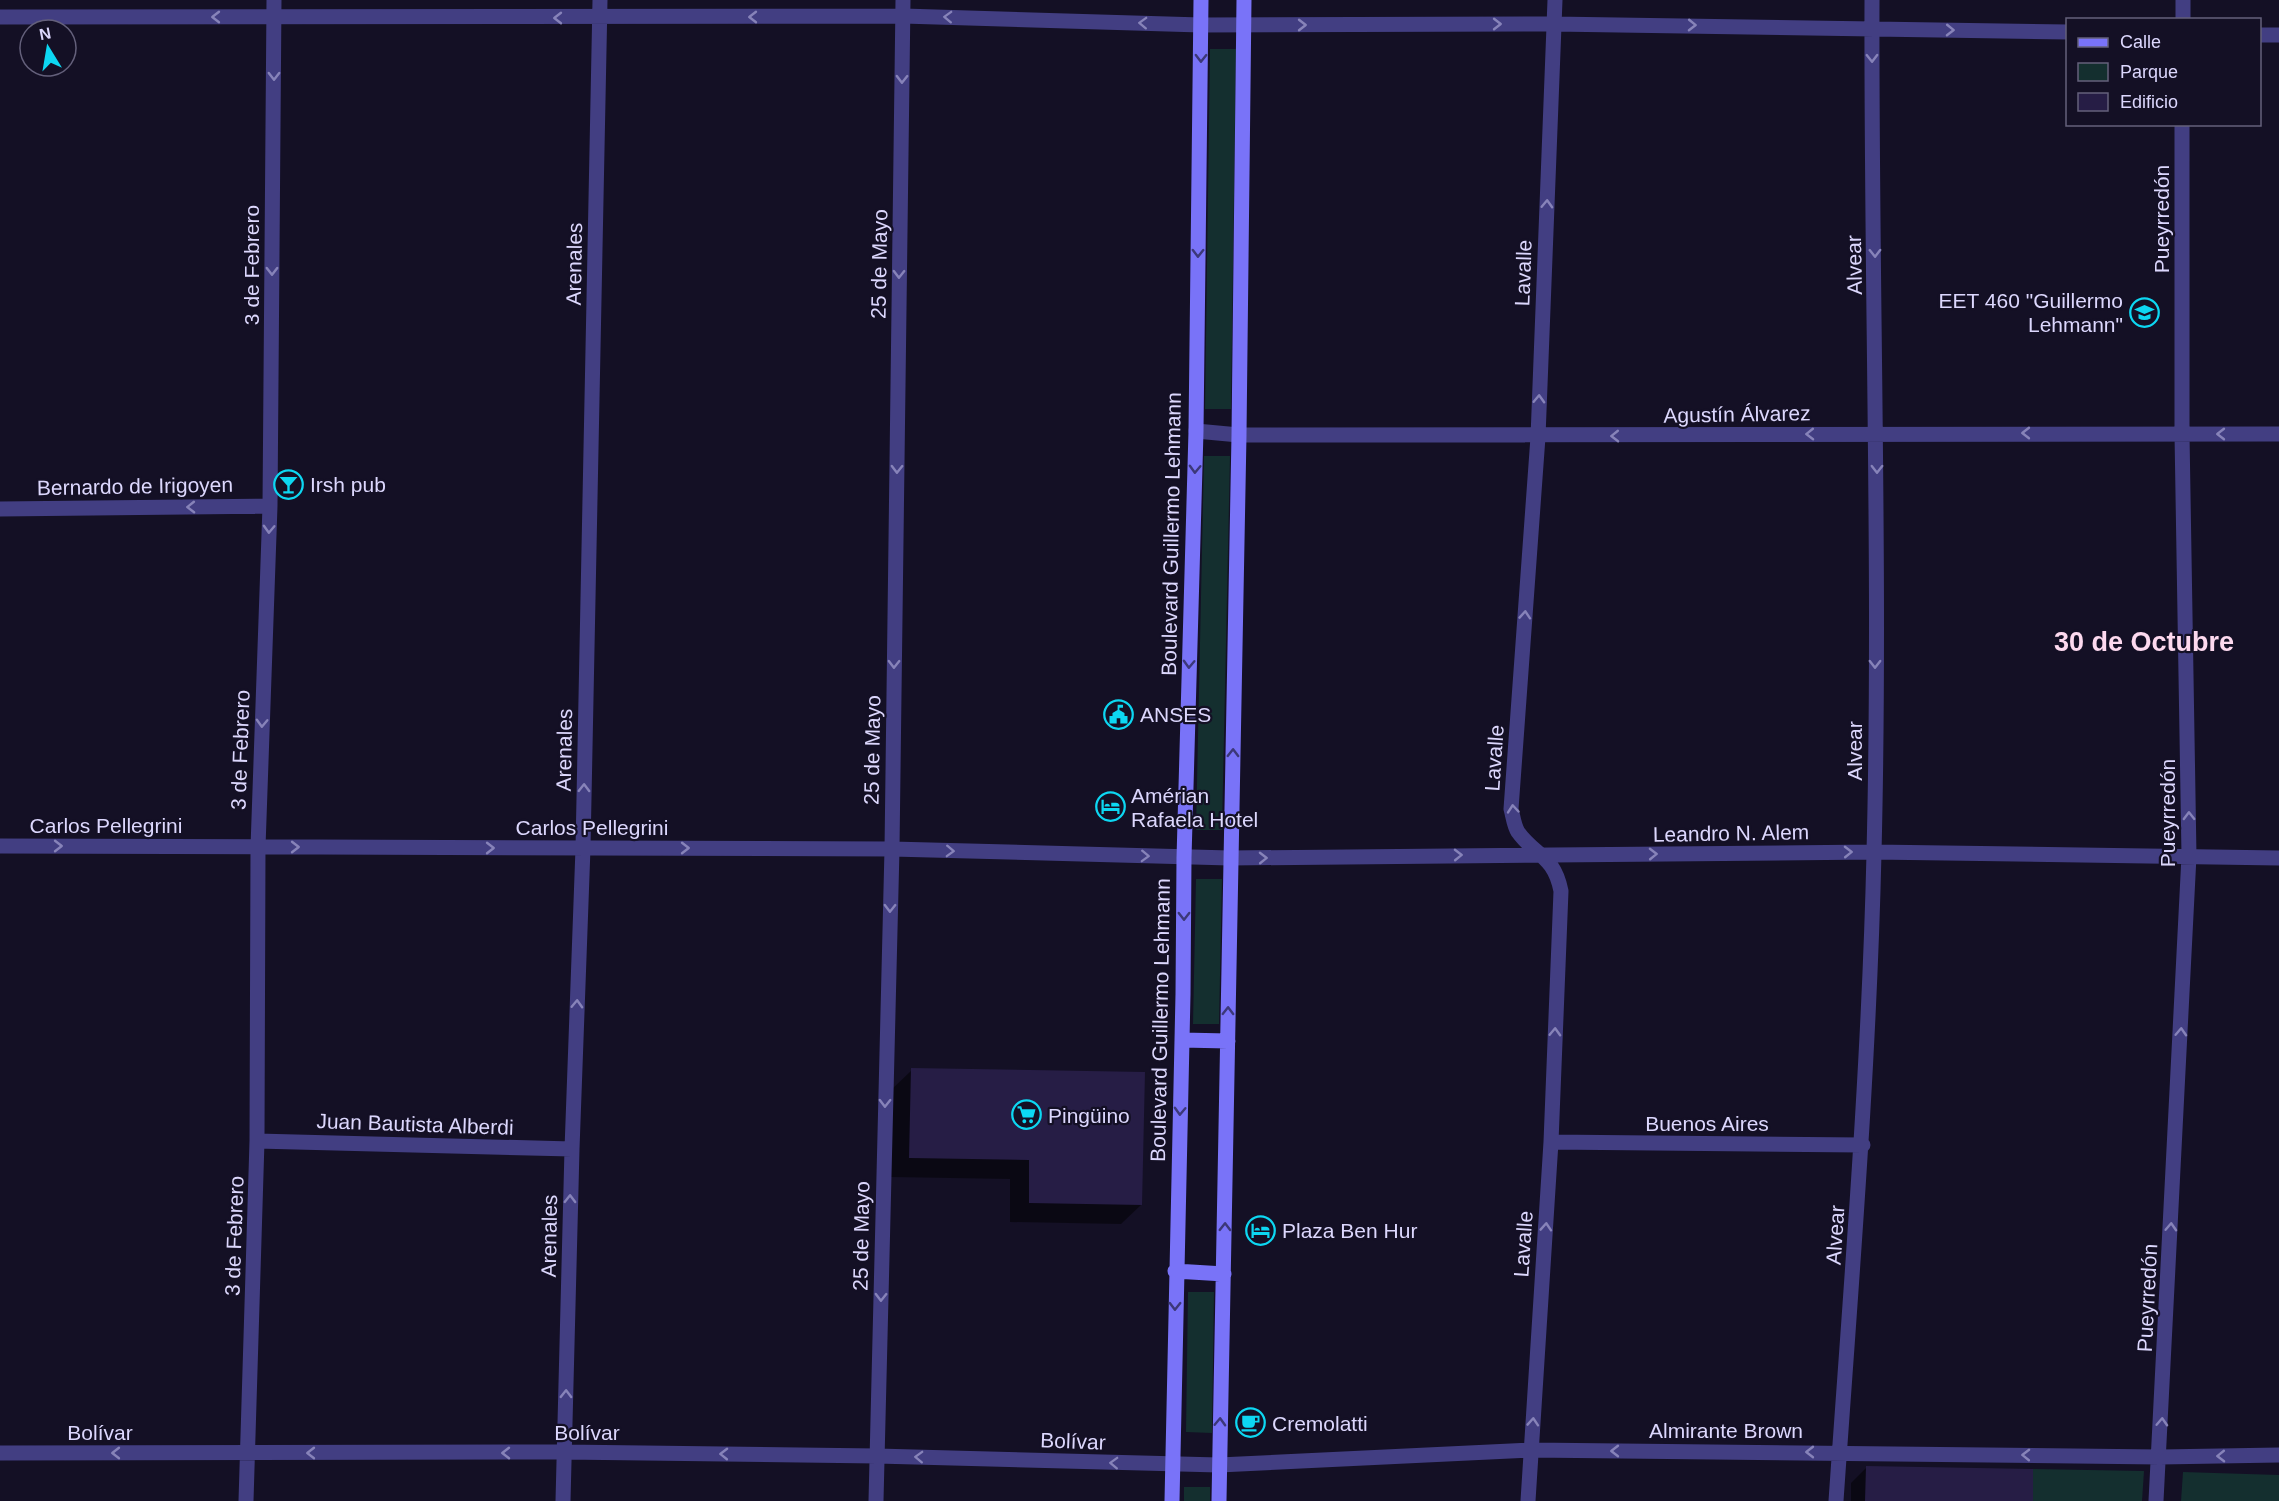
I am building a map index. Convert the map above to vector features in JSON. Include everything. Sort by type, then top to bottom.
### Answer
[{"type":"main road","name":"Boulevard Guillermo Lehmann","points":[[1172,1501],[1184,858],[1196,431],[1201,0]]},
{"type":"main road","points":[[1219,1501],[1239,435],[1244,0]]},
{"type":"main road","points":[[1182,1040],[1228,1041]]},
{"type":"main road","points":[[1175,1271],[1224,1274]]},
{"type":"street","name":"3 de Febrero","points":[[246,1501],[257,1140],[258,847],[270,506],[274,0]]},
{"type":"street","name":"Arenales","points":[[563,1501],[583,848],[600,0]]},
{"type":"street","name":"Lavalle","points":[[1528,1501],[1551,1143],[1561,891],[1558,875],[1544,855],[1517,831],[1511,809],[1538,437],[1555,0]]},
{"type":"street","name":"Alvear","points":[[1836,1501],[1863,1145],[1874,852],[1877,433],[1872,0]]},
{"type":"street","points":[[2183,0],[2183,18]]},
{"type":"street","points":[[0,17],[600,18],[903,8],[1201,25],[1554,24],[2066,32]]},
{"type":"street","name":"25 de Mayo","points":[[876,1501],[892,849],[903,8]]},
{"type":"street","points":[[2261,35],[2279,35]]},
{"type":"street","name":"Pueyrredón","points":[[2156,1501],[2189,856],[2182,434],[2182,126]]},
{"type":"street","name":"Agustín Álvarez","points":[[1196,431],[1239,435],[1538,437],[1877,433],[2279,434]]},
{"type":"street","name":"Bernardo de Irigoyen","points":[[0,509],[270,506]]},
{"type":"street","name":"Carlos Pellegrini","points":[[0,846],[892,849],[1184,858]]},
{"type":"street","name":"Leandro N. Alem","points":[[1184,858],[1874,852],[2279,858]]},
{"type":"street","name":"Juan Bautista Alberdi","points":[[257,1140],[572,1149]]},
{"type":"street","name":"Buenos Aires","points":[[1551,1143],[1863,1145]]},
{"type":"street","name":"Almirante Brown","points":[[1173,1464],[1219,1465],[1531,1450],[2160,1457],[2279,1455]]},
{"type":"street","name":"Bolívar","points":[[0,1453],[564,1452],[877,1456],[1173,1464]]},
{"type":"green space","points":[[1210,49],[1236,49],[1231,409],[1205,409]]},
{"type":"green space","points":[[1204,456],[1230,456],[1222,830],[1196,830]]},
{"type":"green space","points":[[1196,879],[1222,879],[1219,1024],[1193,1024]]},
{"type":"green space","points":[[1188,1292],[1214,1292],[1212,1433],[1186,1432]]},
{"type":"green space","points":[[2033,1469],[2144,1471],[2142,1501],[2033,1501]]},
{"type":"green space","points":[[2183,1472],[2279,1475],[2279,1501],[2181,1501]]},
{"type":"green space","points":[[1184,1487],[1210,1487],[1210,1501],[1184,1501]]},
{"type":"building","name":"Pingüino","points":[[911,1068],[1145,1072],[1142,1205],[1029,1203],[1029,1160],[909,1158]]},
{"type":"building","points":[[1866,1466],[2033,1469],[2033,1501],[1865,1501]]},
{"type":"place","name":"EET 460 \"Guillermo Lehmann\"","points":[[2144,312]]},
{"type":"place","name":"Irsh pub","points":[[289,484]]},
{"type":"place","name":"ANSES","points":[[1119,714]]},
{"type":"place","name":"Amérian Rafaela Hotel","points":[[1110,807]]},
{"type":"place","name":"Pingüino","points":[[1027,1115]]},
{"type":"place","name":"Plaza Ben Hur","points":[[1261,1230]]},
{"type":"place","name":"Cremolatti","points":[[1251,1423]]},
{"type":"district","name":"30 de Octubre","points":[[2144,642]]}]
